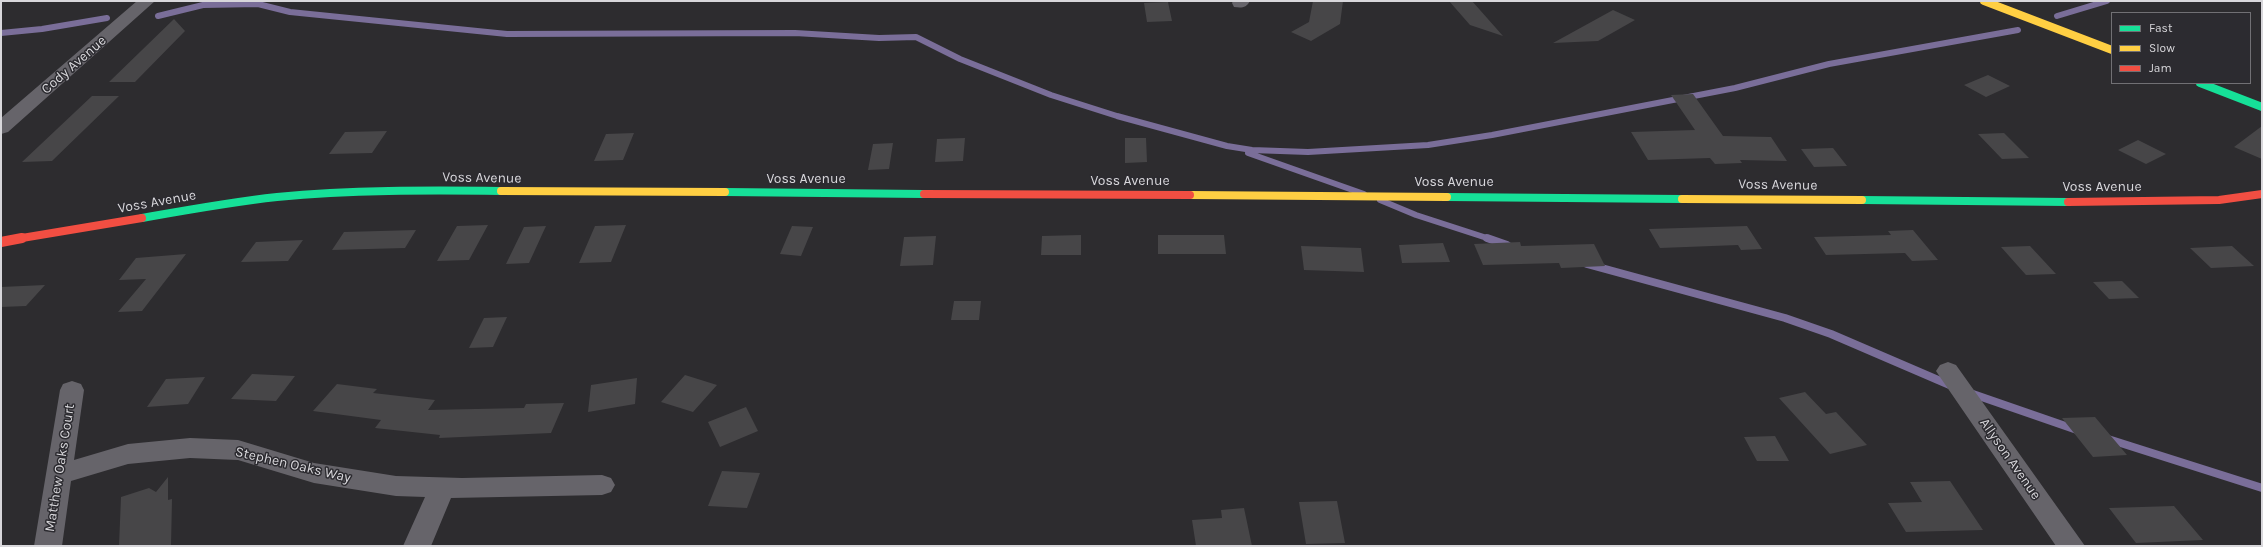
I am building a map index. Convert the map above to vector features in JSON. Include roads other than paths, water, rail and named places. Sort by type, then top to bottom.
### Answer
[{"type":"street","name":"Cody Avenue","points":[[1,128],[147,1]]},
{"type":"street","points":[[1984,1],[2111,50]]},
{"type":"street","points":[[2203,84],[2262,107]]},
{"type":"street","name":"Voss Avenue","points":[[1,242],[244,201],[395,190],[1515,196],[2132,202],[2220,200],[2262,194]]},
{"type":"street","name":"Allyson Avenue","points":[[1948,371],[2071,546]]},
{"type":"street","name":"Matthew Oaks Court","points":[[48,546],[72,390]]},
{"type":"street","name":"Stephen Oaks Way","points":[[59,474],[128,454],[190,448],[238,450],[314,473],[396,486],[442,488],[602,485]]},
{"type":"street","points":[[417,546],[442,488]]},
{"type":"waterway","points":[[2057,16],[2107,1]]},
{"type":"waterway","points":[[158,16],[203,5],[258,4],[290,12],[507,34],[795,33],[879,38],[916,37],[960,59],[1051,95],[1117,116],[1227,146],[1252,150],[1308,152],[1428,145],[1492,135],[1735,88],[1829,64],[2018,30]]},
{"type":"waterway","points":[[1,33],[42,29],[107,18]]},
{"type":"waterway","points":[[1248,153],[1364,194]]},
{"type":"waterway","points":[[1380,200],[1416,215],[1488,238]]},
{"type":"waterway","points":[[1488,238],[1507,245]]},
{"type":"waterway","points":[[1587,264],[1785,318],[1831,334],[1952,386]]},
{"type":"waterway","points":[[1970,393],[2077,430]]},
{"type":"waterway","points":[[2108,439],[2262,488]]}]
